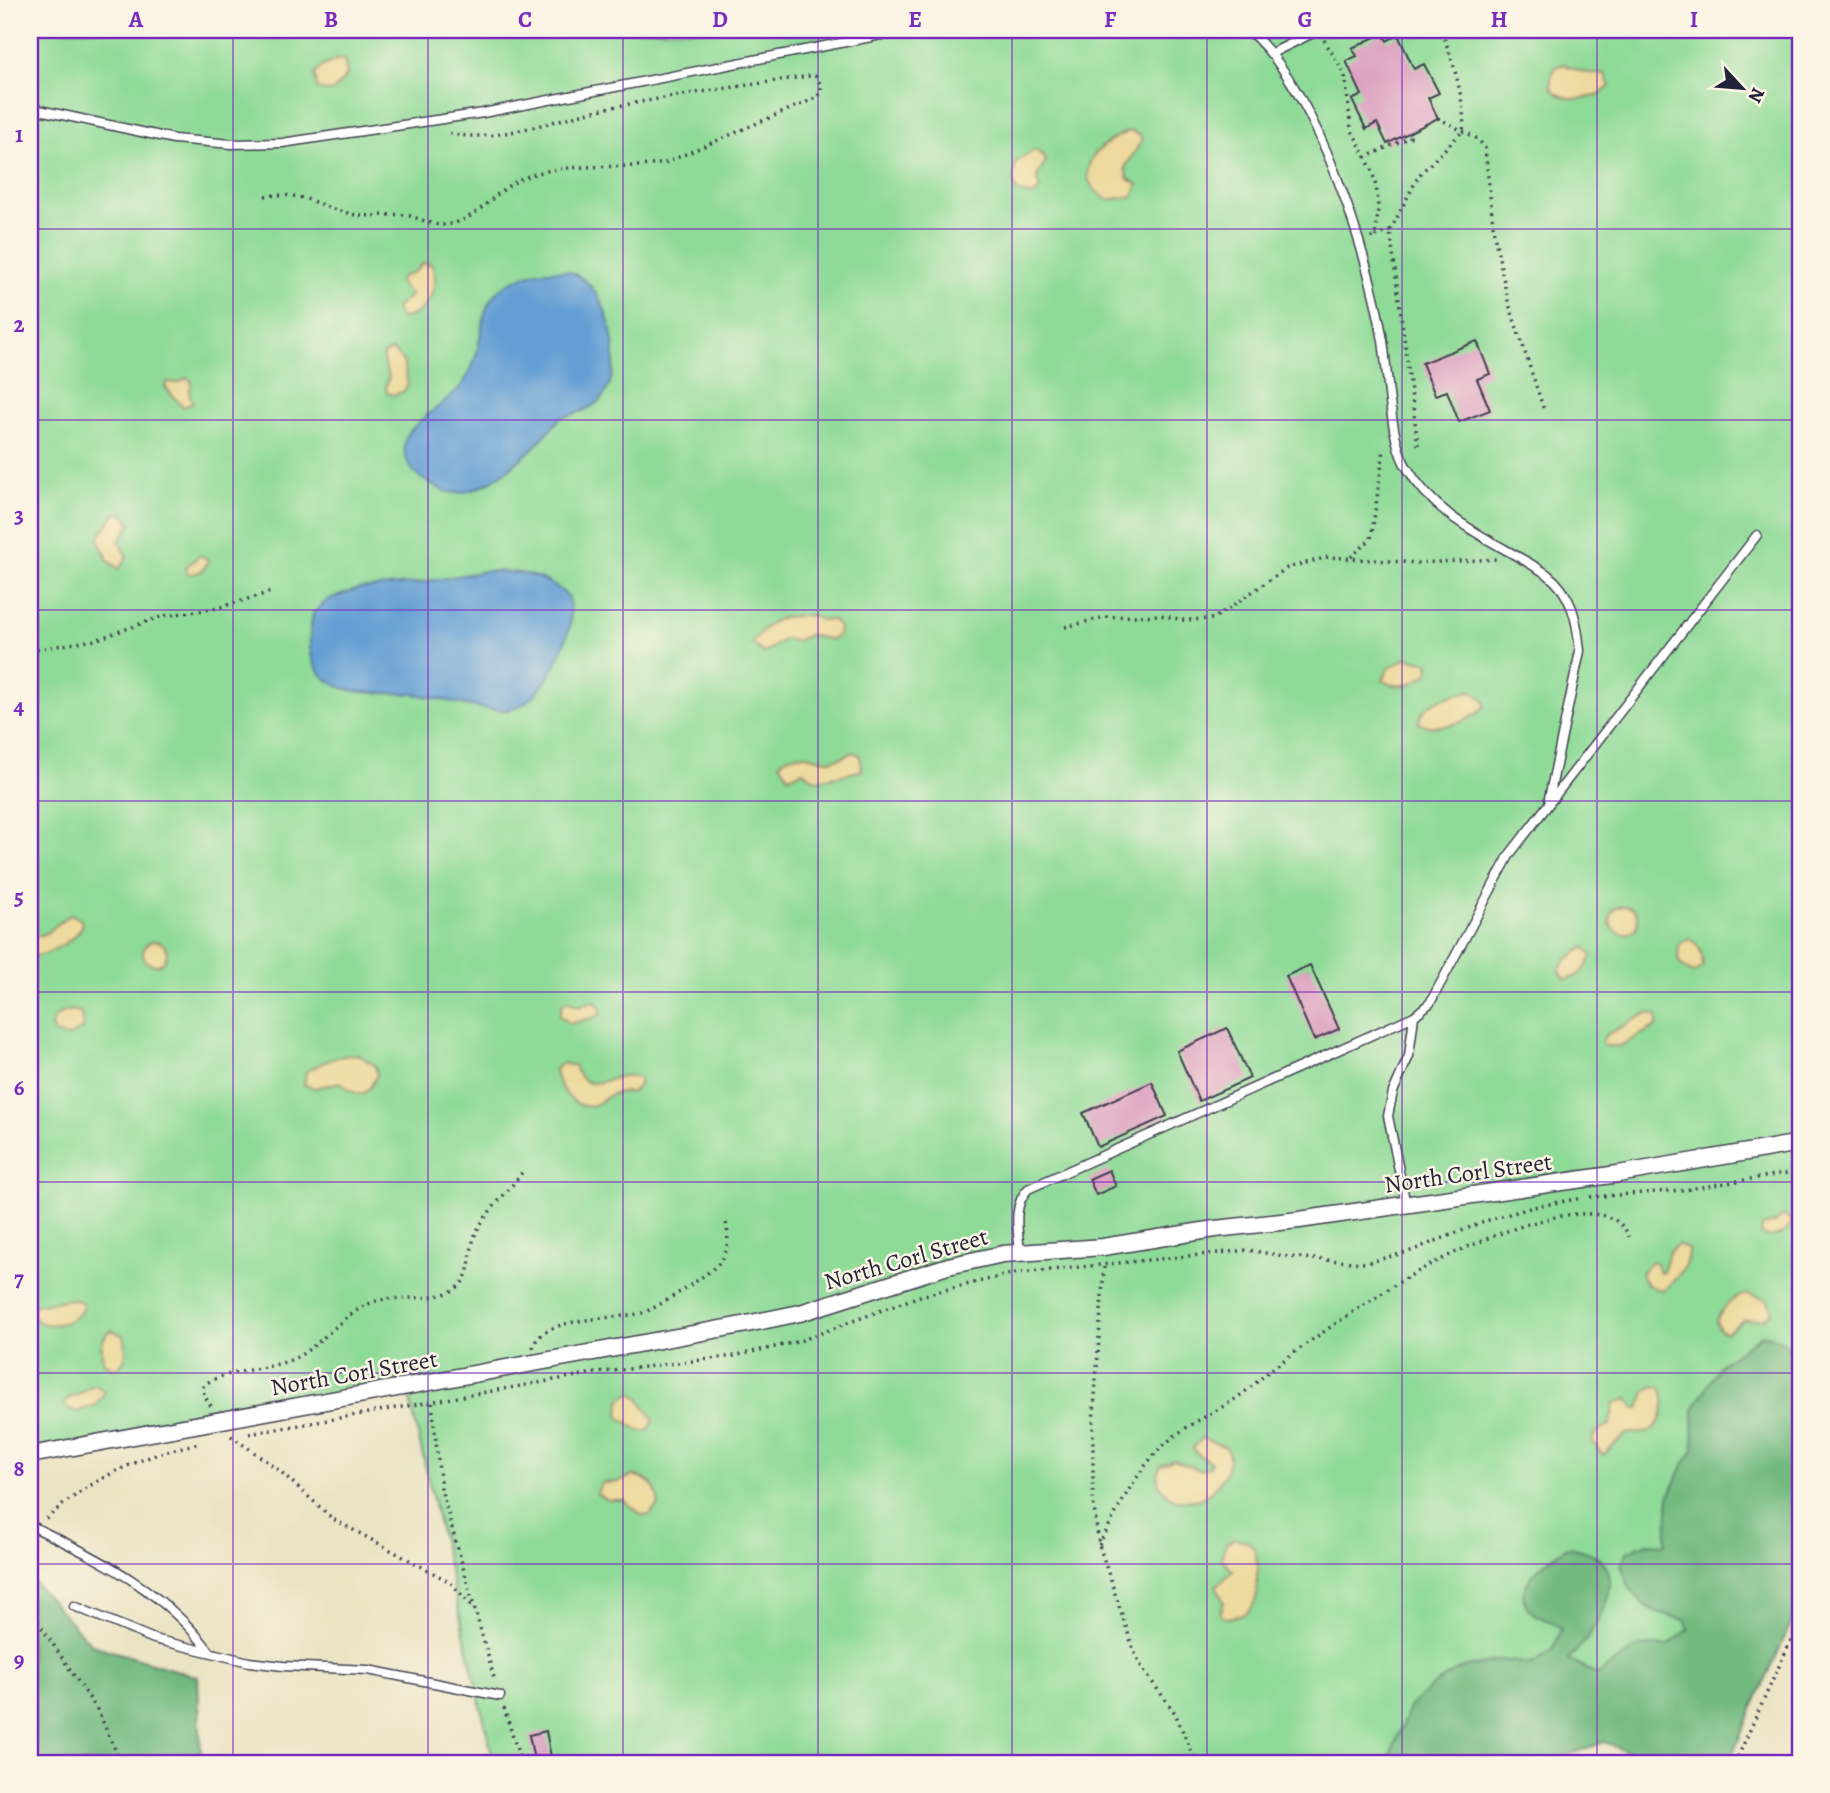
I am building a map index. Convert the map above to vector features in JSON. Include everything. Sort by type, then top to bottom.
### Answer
[{"type":"street","name":"North Corl Street","points":[[30,1455],[800,1313],[948,1266],[1020,1252],[1104,1247],[1215,1229],[1406,1205],[1800,1143]]},
{"type":"lane","points":[[30,108],[174,139],[232,144],[295,141],[434,120],[907,30]]},
{"type":"lane","points":[[1248,30],[1272,53],[1300,97],[1360,243],[1382,338],[1404,464],[1447,515],[1508,553],[1534,565],[1560,584],[1568,597],[1578,629],[1577,672],[1548,803]]},
{"type":"lane","points":[[1272,53],[1318,30]]},
{"type":"lane","points":[[1020,1252],[1017,1208],[1020,1197],[1040,1181],[1414,1016],[1437,992],[1510,854],[1757,535]]},
{"type":"lane","points":[[1406,1205],[1388,1116],[1393,1092],[1409,1056],[1414,1016]]},
{"type":"lane","points":[[33,1527],[76,1546],[141,1584],[187,1625],[210,1652]]},
{"type":"lane","points":[[74,1606],[154,1639],[210,1652],[283,1666],[368,1670],[500,1696]]},
{"type":"path","points":[[1318,30],[1345,75],[1351,129],[1379,187],[1375,236]]},
{"type":"path","points":[[1418,445],[1390,231],[1419,175],[1463,131],[1465,122],[1456,82],[1446,40],[1440,30]]},
{"type":"path","points":[[265,196],[303,196],[358,216],[404,215],[431,223],[453,223],[476,212],[512,183],[525,177],[573,168],[643,167],[665,163],[818,97],[822,86],[816,76],[810,76],[607,108],[497,133],[467,137],[443,131],[434,120]]},
{"type":"path","points":[[1438,118],[1478,139],[1485,148],[1494,234],[1508,301],[1544,410]]},
{"type":"path","points":[[1366,157],[1410,137],[1408,133]]},
{"type":"path","points":[[1360,243],[1390,231]]},
{"type":"path","points":[[1350,558],[1361,551],[1371,539],[1384,449]]},
{"type":"path","points":[[1065,627],[1106,617],[1160,615],[1183,620],[1213,619],[1287,568],[1328,557],[1366,562],[1462,564],[1490,562],[1508,553]]},
{"type":"path","points":[[30,650],[94,640],[163,616],[218,608],[274,591]]},
{"type":"path","points":[[219,1440],[599,1372],[734,1356],[797,1342],[871,1312],[958,1286],[1011,1274],[1248,1250],[1289,1257],[1365,1263],[1408,1252],[1489,1220],[1532,1207],[1588,1197],[1727,1184],[1800,1171]]},
{"type":"path","points":[[1099,1545],[1150,1460],[1167,1442],[1243,1394],[1304,1346],[1399,1283],[1492,1238],[1554,1216],[1578,1212],[1615,1219],[1625,1227],[1629,1237]]},
{"type":"path","points":[[537,1363],[533,1347],[539,1336],[545,1332],[598,1317],[644,1313],[662,1305],[720,1263],[725,1253],[726,1222]]},
{"type":"path","points":[[1104,1247],[1093,1424],[1093,1500],[1099,1545],[1112,1593],[1134,1651],[1142,1668],[1175,1713],[1195,1763]]},
{"type":"path","points":[[429,1383],[441,1489],[521,1763]]},
{"type":"path","points":[[33,1527],[83,1490],[115,1471],[147,1457],[206,1442]]},
{"type":"path","points":[[30,1610],[98,1711],[121,1763]]},
{"type":"path","points":[[1735,1763],[1800,1620]]},
{"type":"green space","points":[[30,30],[1800,30],[1800,1589],[1398,1763],[494,1763],[407,1387],[30,1455]]},
{"type":"green space","points":[[1763,1334],[1780,1339],[1790,1350],[1800,1352],[1800,1603],[1728,1763],[1655,1763],[1604,1742],[1545,1763],[1387,1763],[1410,1706],[1434,1685],[1460,1668],[1500,1660],[1532,1664],[1553,1650],[1561,1629],[1532,1612],[1525,1603],[1524,1593],[1527,1584],[1541,1566],[1567,1547],[1587,1552],[1600,1559],[1608,1570],[1610,1582],[1608,1596],[1595,1625],[1584,1643],[1568,1660],[1597,1674],[1638,1647],[1669,1645],[1689,1629],[1685,1620],[1660,1613],[1643,1604],[1631,1589],[1621,1565],[1627,1552],[1647,1543],[1666,1544],[1669,1497],[1684,1463],[1694,1451],[1693,1410],[1720,1365]]},
{"type":"green space","points":[[30,1578],[92,1645],[198,1677],[201,1759],[183,1763],[30,1763]]},
{"type":"sand","points":[[338,59],[345,61],[347,76],[332,92],[317,89],[315,75],[321,67]]},
{"type":"sand","points":[[1563,64],[1583,72],[1605,75],[1610,86],[1597,95],[1581,99],[1564,97],[1551,88],[1551,76],[1556,67]]},
{"type":"sand","points":[[1130,131],[1139,135],[1142,140],[1125,168],[1128,179],[1138,184],[1133,196],[1108,200],[1089,180],[1088,170],[1097,152],[1118,136]]},
{"type":"sand","points":[[1034,150],[1041,153],[1046,161],[1037,177],[1040,188],[1035,195],[1021,194],[1013,182],[1016,162]]},
{"type":"sand","points":[[423,263],[431,264],[434,272],[433,291],[424,307],[417,313],[400,318],[396,308],[411,295],[399,283],[401,277],[414,272]]},
{"type":"sand","points":[[392,350],[403,361],[408,384],[403,392],[393,395],[387,393],[389,377],[383,361],[384,354]]},
{"type":"sand","points":[[187,378],[192,382],[189,394],[193,403],[183,407],[165,387],[167,382],[178,383]]},
{"type":"sand","points":[[122,513],[131,523],[119,542],[127,557],[119,569],[107,560],[99,539],[111,519]]},
{"type":"sand","points":[[200,555],[208,560],[205,566],[202,571],[189,574],[185,568]]},
{"type":"sand","points":[[812,615],[821,620],[833,620],[839,627],[838,636],[830,640],[809,635],[796,641],[785,639],[764,653],[752,644],[765,628],[777,620]]},
{"type":"sand","points":[[1406,658],[1429,663],[1428,673],[1400,686],[1382,680],[1388,669]]},
{"type":"sand","points":[[1471,691],[1483,699],[1485,706],[1472,717],[1444,726],[1418,723],[1421,715],[1432,704]]},
{"type":"sand","points":[[853,752],[860,755],[862,770],[816,780],[803,771],[789,777],[780,763],[785,758],[796,755],[830,760]]},
{"type":"sand","points":[[1624,906],[1634,910],[1638,920],[1634,930],[1624,934],[1614,930],[1610,920],[1614,910]]},
{"type":"sand","points":[[71,914],[81,920],[82,926],[78,932],[59,947],[30,957],[30,939],[46,933]]},
{"type":"sand","points":[[1689,938],[1700,950],[1702,958],[1703,967],[1694,973],[1682,966],[1678,958],[1680,944]]},
{"type":"sand","points":[[155,941],[163,945],[167,953],[163,961],[155,965],[147,961],[143,953],[147,945]]},
{"type":"sand","points":[[1585,947],[1592,956],[1588,965],[1578,975],[1565,979],[1559,970],[1567,959]]},
{"type":"sand","points":[[567,1001],[579,1006],[595,1001],[602,1011],[599,1016],[570,1024],[560,1016],[562,1005]]},
{"type":"sand","points":[[72,1010],[81,1012],[83,1029],[68,1037],[56,1034],[51,1028],[55,1017]]},
{"type":"sand","points":[[1647,1013],[1657,1015],[1657,1026],[1620,1046],[1604,1046],[1602,1041],[1606,1035]]},
{"type":"sand","points":[[358,1054],[375,1066],[377,1075],[365,1092],[357,1094],[340,1082],[315,1088],[304,1085],[306,1072],[312,1068],[337,1057]]},
{"type":"sand","points":[[562,1063],[574,1066],[580,1077],[587,1082],[603,1082],[629,1076],[638,1078],[640,1083],[633,1092],[614,1094],[594,1105],[584,1106],[572,1100],[562,1089],[555,1069]]},
{"type":"sand","points":[[1784,1215],[1792,1222],[1783,1233],[1775,1236],[1761,1234],[1762,1226],[1775,1223]]},
{"type":"sand","points":[[1678,1244],[1688,1249],[1681,1272],[1663,1290],[1649,1285],[1641,1273],[1651,1261],[1655,1262],[1660,1273],[1663,1272],[1669,1252]]},
{"type":"sand","points":[[1747,1294],[1767,1299],[1772,1312],[1763,1319],[1743,1320],[1726,1333],[1721,1331],[1716,1321],[1722,1311],[1732,1300]]},
{"type":"sand","points":[[71,1299],[82,1302],[83,1308],[67,1322],[44,1324],[32,1316],[34,1305]]},
{"type":"sand","points":[[112,1330],[124,1336],[126,1345],[124,1359],[115,1369],[104,1363],[102,1354],[103,1340]]},
{"type":"sand","points":[[96,1385],[105,1392],[96,1405],[76,1412],[63,1405],[70,1397]]},
{"type":"sand","points":[[1654,1386],[1661,1388],[1663,1393],[1661,1419],[1648,1432],[1626,1434],[1603,1455],[1592,1442],[1598,1431],[1610,1425],[1614,1403],[1628,1399],[1634,1408],[1639,1408],[1645,1392]]},
{"type":"sand","points":[[630,1393],[637,1396],[654,1420],[648,1431],[640,1431],[619,1417],[620,1400]]},
{"type":"sand","points":[[1202,1438],[1226,1447],[1229,1461],[1227,1469],[1218,1484],[1206,1495],[1194,1501],[1176,1500],[1166,1493],[1158,1482],[1160,1466],[1174,1460],[1200,1470],[1209,1467],[1211,1462],[1201,1457],[1193,1448]]},
{"type":"sand","points":[[633,1475],[652,1485],[656,1493],[659,1505],[648,1516],[642,1515],[623,1500],[607,1500],[597,1494],[601,1483],[619,1482]]},
{"type":"sand","points":[[1233,1539],[1249,1542],[1256,1552],[1257,1594],[1250,1610],[1226,1618],[1220,1614],[1224,1602],[1216,1586],[1233,1571],[1221,1558],[1226,1544]]},
{"type":"water","points":[[542,271],[570,272],[584,280],[596,293],[605,310],[614,350],[609,387],[591,407],[561,417],[528,453],[484,485],[455,493],[437,488],[410,467],[404,447],[408,434],[461,386],[478,349],[489,302],[499,290],[516,279]]},
{"type":"water","points":[[485,571],[540,578],[569,597],[570,625],[556,664],[542,687],[523,704],[503,710],[422,695],[355,691],[325,678],[314,663],[310,647],[313,613],[329,599],[359,589],[418,583]]},
{"type":"building","points":[[1383,33],[1387,41],[1398,35],[1414,69],[1424,64],[1439,93],[1428,98],[1438,118],[1387,144],[1377,123],[1366,129],[1352,100],[1362,95],[1346,61],[1357,56],[1352,48]]},
{"type":"building","points":[[1477,341],[1490,374],[1477,379],[1490,410],[1459,422],[1447,391],[1435,395],[1422,363]]},
{"type":"building","points":[[1310,965],[1339,1029],[1314,1040],[1286,976]]},
{"type":"building","points":[[1227,1028],[1250,1078],[1199,1101],[1177,1051]]},
{"type":"building","points":[[1152,1082],[1167,1116],[1098,1147],[1083,1113]]},
{"type":"building","points":[[1109,1170],[1116,1186],[1096,1195],[1089,1179]]},
{"type":"building","points":[[546,1731],[551,1757],[534,1760],[529,1735]]}]
